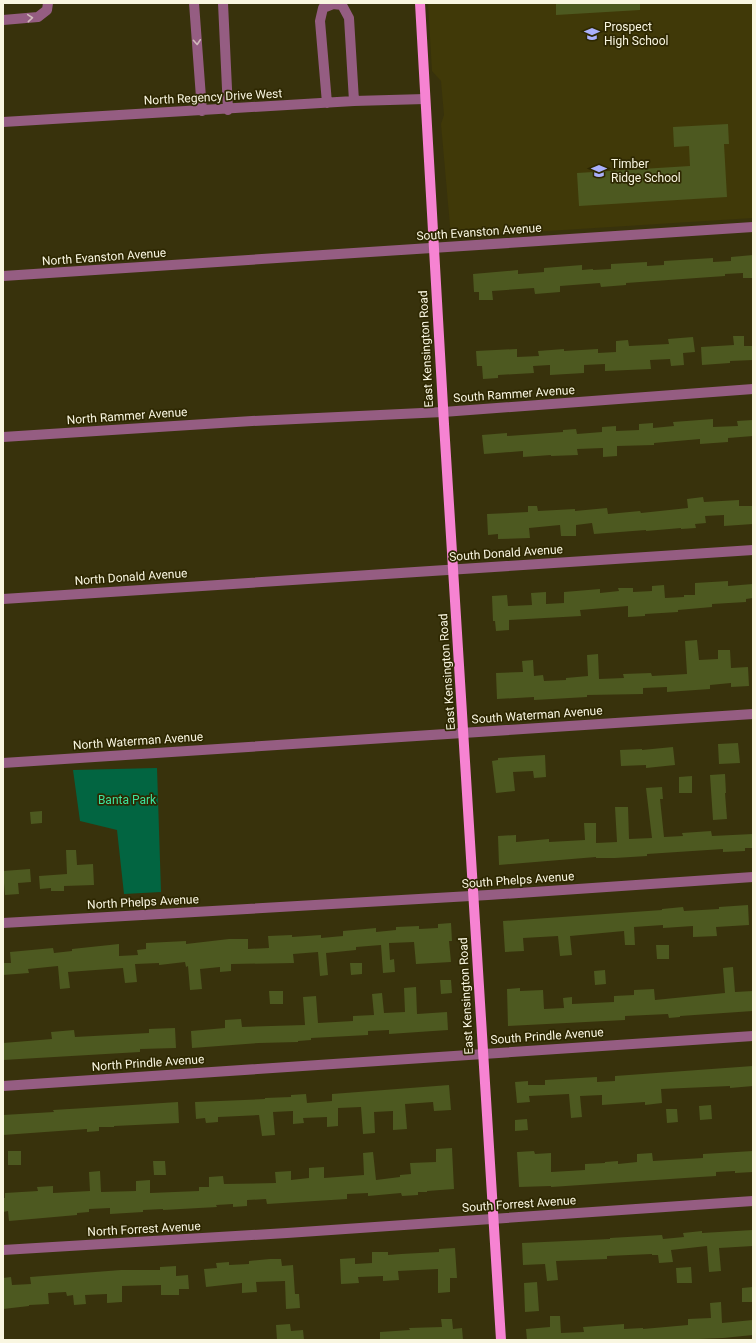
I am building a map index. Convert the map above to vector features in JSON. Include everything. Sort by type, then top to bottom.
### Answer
[{"type":"main road","name":"East Kensington Road","points":[[420,3],[443,412],[501,1340]]},
{"type":"street","points":[[3,20],[38,17],[47,10],[48,3]]},
{"type":"street","points":[[194,3],[202,111]]},
{"type":"street","points":[[223,3],[228,110]]},
{"type":"street","points":[[327,103],[320,21],[323,8],[333,4],[342,5],[349,18],[354,101]]},
{"type":"street","name":"North Regency Drive West","points":[[3,122],[228,110],[354,101],[425,99]]},
{"type":"street","name":"South Evanston Avenue","points":[[206,263],[753,227]]},
{"type":"street","name":"North Evanston Avenue","points":[[3,276],[206,263]]},
{"type":"street","name":"South Rammer Avenue","points":[[252,421],[443,412],[753,389]]},
{"type":"street","name":"North Rammer Avenue","points":[[3,437],[252,421]]},
{"type":"street","name":"South Donald Avenue","points":[[262,581],[753,550]]},
{"type":"street","name":"North Donald Avenue","points":[[3,599],[262,581]]},
{"type":"street","name":"South Waterman Avenue","points":[[274,745],[753,714]]},
{"type":"street","name":"North Waterman Avenue","points":[[3,763],[274,745]]},
{"type":"street","name":"South Phelps Avenue","points":[[285,907],[753,877]]},
{"type":"street","name":"North Phelps Avenue","points":[[3,923],[285,907]]},
{"type":"street","name":"South Prindle Avenue","points":[[294,1066],[753,1036]]},
{"type":"street","name":"North Prindle Avenue","points":[[3,1086],[294,1066]]},
{"type":"street","name":"South Forrest Avenue","points":[[288,1233],[753,1201]]},
{"type":"street","name":"North Forrest Avenue","points":[[3,1250],[288,1233]]},
{"type":"shaded area","name":"Timber Ridge School","points":[[428,3],[753,3],[753,218],[451,237],[441,124],[444,115],[441,81],[432,71]]},
{"type":"green space","name":"Banta Park","points":[[157,768],[161,892],[124,894],[117,830],[80,821],[73,770]]},
{"type":"building","name":"Prospect High School","points":[[556,3],[640,3],[640,10],[556,15]]},
{"type":"building","points":[[728,124],[729,144],[724,144],[727,197],[579,206],[577,173],[690,166],[689,146],[674,147],[673,127]]},
{"type":"building","points":[[753,255],[753,278],[743,278],[743,273],[725,274],[725,276],[626,283],[626,285],[601,287],[600,283],[560,286],[560,292],[535,294],[534,288],[492,291],[493,300],[479,300],[479,292],[474,292],[473,274],[518,270],[518,274],[544,272],[544,268],[582,265],[582,270],[611,269],[611,264],[647,262],[647,266],[664,265],[664,261],[713,258],[713,262],[731,261],[731,257]]},
{"type":"building","points":[[733,336],[744,336],[744,346],[753,346],[753,360],[730,361],[730,363],[702,365],[701,347],[734,345]]},
{"type":"building","points":[[693,337],[695,352],[683,353],[684,365],[671,366],[670,359],[650,360],[651,369],[605,371],[605,364],[584,365],[584,373],[550,375],[550,365],[533,366],[534,373],[498,375],[498,378],[483,379],[482,366],[477,366],[476,351],[517,349],[517,357],[539,356],[538,351],[564,349],[564,351],[598,349],[598,353],[616,352],[616,341],[628,340],[629,346],[669,344],[668,339]]},
{"type":"building","points":[[713,419],[713,427],[738,426],[737,421],[753,420],[753,436],[728,438],[728,442],[700,444],[700,439],[654,443],[654,445],[617,446],[617,456],[603,457],[603,448],[577,449],[578,455],[523,457],[523,451],[484,454],[482,435],[507,433],[507,436],[563,432],[563,430],[576,429],[577,434],[602,432],[602,427],[616,426],[616,431],[639,430],[639,424],[653,423],[653,428],[674,426],[673,422]]},
{"type":"building","points":[[703,497],[704,502],[739,500],[739,506],[753,506],[753,524],[724,526],[724,515],[705,516],[706,523],[695,524],[696,528],[594,534],[592,523],[576,525],[576,536],[561,536],[560,525],[529,528],[530,538],[498,539],[498,534],[488,535],[487,514],[528,512],[528,506],[537,506],[538,511],[575,509],[575,511],[607,508],[608,514],[640,511],[641,513],[688,508],[687,499]]},
{"type":"building","points":[[728,581],[728,586],[753,584],[753,598],[746,599],[746,602],[712,604],[712,607],[678,610],[678,612],[645,614],[645,616],[628,617],[628,606],[580,610],[581,616],[509,620],[509,630],[496,631],[495,621],[493,621],[492,596],[507,595],[508,606],[532,605],[531,593],[546,592],[546,604],[564,603],[564,592],[600,589],[600,593],[619,591],[618,588],[633,588],[633,592],[652,591],[652,586],[664,585],[665,598],[684,597],[684,595],[695,595],[695,583]]},
{"type":"building","points":[[697,640],[699,660],[718,659],[718,650],[730,650],[731,668],[748,667],[749,686],[731,687],[731,683],[710,685],[710,689],[667,692],[667,687],[643,688],[643,694],[587,695],[587,697],[534,700],[534,697],[497,699],[496,673],[523,672],[522,661],[533,660],[534,676],[543,675],[544,681],[566,680],[566,678],[588,676],[587,655],[598,654],[599,679],[624,678],[623,674],[651,673],[652,676],[687,674],[685,641]]},
{"type":"building","points":[[738,743],[740,763],[719,764],[718,744]]},
{"type":"building","points":[[673,747],[675,765],[646,768],[646,765],[621,766],[620,750],[642,750]]},
{"type":"building","points":[[545,755],[546,777],[534,778],[533,771],[513,772],[515,791],[496,793],[492,761],[498,760],[498,758]]},
{"type":"building","points":[[725,774],[727,819],[713,820],[710,775]]},
{"type":"building","points":[[692,776],[692,793],[679,793],[679,777]]},
{"type":"building","points":[[662,787],[663,799],[660,799],[664,837],[683,836],[682,833],[711,831],[712,836],[753,834],[753,848],[745,848],[745,851],[723,852],[723,849],[647,854],[647,856],[615,858],[596,857],[499,865],[498,836],[516,835],[516,842],[549,839],[549,842],[585,840],[584,823],[596,823],[596,843],[617,842],[615,807],[628,807],[629,839],[652,838],[646,788]]},
{"type":"building","points":[[42,811],[42,823],[31,824],[30,812]]},
{"type":"building","points":[[66,850],[76,850],[77,865],[93,864],[94,885],[64,886],[64,891],[51,891],[51,888],[40,889],[39,876],[67,874]]},
{"type":"building","points":[[30,869],[31,882],[18,883],[19,894],[5,895],[3,871]]},
{"type":"building","points":[[748,905],[749,925],[716,927],[717,936],[693,937],[693,926],[663,928],[663,925],[634,927],[635,945],[625,945],[624,931],[570,936],[572,955],[560,956],[558,936],[523,938],[524,951],[505,952],[503,921],[662,910],[683,907],[684,911],[719,909],[719,907]]},
{"type":"building","points":[[451,923],[452,941],[449,941],[451,962],[416,964],[414,942],[389,943],[390,960],[394,959],[395,972],[383,973],[381,945],[356,947],[356,950],[326,953],[328,975],[320,976],[318,952],[293,954],[294,963],[231,964],[231,971],[220,972],[220,967],[200,969],[202,989],[190,990],[188,966],[186,967],[185,962],[159,965],[159,963],[135,964],[137,982],[125,983],[123,968],[68,972],[70,988],[60,989],[58,966],[28,969],[29,973],[3,975],[3,963],[11,963],[10,952],[53,948],[54,953],[72,951],[72,949],[119,944],[119,956],[138,955],[137,950],[146,949],[146,943],[186,941],[186,944],[229,939],[248,939],[248,949],[269,948],[268,936],[292,935],[292,937],[321,935],[321,938],[343,936],[343,931],[376,928],[376,932],[396,930],[396,927],[419,926],[419,929],[438,928],[438,924]]},
{"type":"building","points":[[656,945],[669,945],[669,959],[657,959]]},
{"type":"building","points":[[350,963],[362,963],[362,974],[351,975]]},
{"type":"building","points":[[733,967],[735,992],[753,991],[753,1011],[669,1018],[668,1014],[625,1016],[625,1020],[508,1026],[507,989],[520,988],[520,991],[543,990],[544,1009],[564,1008],[563,998],[572,997],[572,1004],[614,1002],[614,996],[634,995],[634,990],[654,989],[655,1000],[725,993],[723,968]]},
{"type":"building","points":[[605,970],[606,984],[595,985],[594,971]]},
{"type":"building","points":[[440,980],[451,980],[452,993],[441,994]]},
{"type":"building","points":[[416,987],[417,1014],[447,1012],[448,1030],[389,1034],[389,1030],[368,1031],[368,1035],[311,1038],[311,1040],[298,1042],[259,1043],[192,1048],[191,1031],[225,1028],[225,1020],[241,1019],[242,1027],[305,1025],[303,997],[316,996],[318,1023],[353,1021],[353,1016],[374,1015],[372,994],[382,993],[384,1013],[405,1012],[404,988]]},
{"type":"building","points":[[269,991],[283,991],[283,1004],[270,1004]]},
{"type":"building","points":[[175,1028],[176,1048],[140,1049],[140,1052],[3,1060],[3,1043],[52,1039],[51,1032],[74,1030],[75,1037],[149,1033],[149,1029]]},
{"type":"building","points":[[753,1066],[753,1086],[730,1088],[730,1086],[661,1089],[662,1103],[645,1105],[645,1102],[602,1105],[602,1095],[580,1096],[582,1117],[571,1118],[569,1094],[529,1096],[530,1102],[517,1103],[515,1082],[528,1081],[528,1085],[545,1085],[545,1080],[597,1077],[597,1082],[615,1081],[615,1076]]},
{"type":"building","points":[[449,1085],[451,1110],[434,1111],[433,1102],[405,1104],[407,1129],[393,1130],[393,1111],[374,1112],[375,1133],[363,1134],[361,1107],[338,1108],[338,1126],[327,1127],[327,1117],[303,1118],[304,1123],[293,1124],[293,1111],[273,1112],[275,1135],[262,1136],[259,1115],[218,1117],[218,1122],[206,1123],[205,1118],[196,1119],[195,1102],[265,1099],[306,1094],[307,1103],[332,1101],[332,1094]]},
{"type":"building","points":[[178,1102],[179,1123],[99,1127],[99,1131],[87,1132],[87,1129],[3,1135],[3,1115],[54,1112],[53,1110]]},
{"type":"building","points":[[711,1105],[712,1119],[700,1120],[699,1106]]},
{"type":"building","points":[[666,1109],[677,1109],[678,1122],[667,1123]]},
{"type":"building","points":[[527,1119],[528,1130],[515,1131],[515,1120]]},
{"type":"building","points":[[452,1148],[454,1189],[418,1192],[418,1195],[402,1196],[401,1193],[368,1196],[368,1193],[347,1194],[347,1199],[267,1204],[266,1199],[247,1200],[247,1206],[233,1207],[233,1204],[216,1205],[217,1207],[143,1210],[143,1212],[110,1214],[110,1208],[89,1209],[89,1212],[77,1213],[77,1215],[9,1221],[8,1211],[3,1212],[3,1198],[5,1198],[5,1193],[38,1191],[37,1187],[53,1186],[53,1193],[90,1191],[89,1172],[100,1171],[101,1192],[136,1191],[136,1181],[150,1180],[150,1193],[199,1191],[199,1187],[209,1187],[209,1177],[223,1176],[224,1184],[276,1183],[275,1172],[291,1171],[291,1180],[309,1178],[309,1168],[324,1167],[324,1178],[364,1175],[363,1153],[373,1152],[376,1180],[411,1174],[410,1163],[436,1162],[436,1149]]},
{"type":"building","points":[[8,1151],[21,1151],[21,1165],[8,1165]]},
{"type":"building","points":[[534,1151],[535,1154],[551,1153],[551,1172],[585,1170],[585,1164],[618,1161],[618,1164],[637,1162],[637,1154],[652,1153],[653,1161],[703,1158],[703,1154],[753,1151],[753,1172],[716,1172],[716,1176],[551,1187],[519,1187],[517,1152]]},
{"type":"building","points":[[153,1161],[165,1161],[166,1175],[154,1175]]},
{"type":"building","points":[[753,1230],[753,1246],[719,1248],[721,1271],[709,1272],[707,1246],[671,1250],[673,1262],[659,1263],[658,1255],[652,1254],[607,1256],[607,1259],[556,1261],[558,1280],[547,1281],[545,1264],[523,1265],[522,1243],[662,1235],[663,1239],[684,1237],[683,1233],[702,1231],[702,1233]]},
{"type":"building","points":[[455,1248],[457,1278],[450,1278],[450,1292],[438,1293],[438,1269],[398,1271],[399,1280],[383,1281],[383,1276],[358,1277],[359,1283],[341,1284],[340,1259],[355,1258],[355,1264],[372,1263],[372,1252],[388,1252],[388,1255],[439,1252],[439,1249]]},
{"type":"building","points":[[281,1259],[282,1266],[293,1265],[295,1294],[299,1294],[300,1308],[286,1309],[285,1281],[256,1282],[257,1292],[242,1293],[242,1283],[206,1287],[204,1269],[217,1268],[216,1263],[229,1262],[229,1265],[249,1264],[249,1261]]},
{"type":"building","points":[[176,1266],[176,1276],[188,1275],[189,1289],[179,1289],[179,1295],[161,1295],[161,1285],[122,1286],[122,1302],[107,1303],[107,1294],[85,1295],[86,1304],[74,1305],[73,1295],[67,1296],[66,1292],[48,1293],[49,1304],[3,1309],[3,1278],[11,1277],[12,1285],[31,1284],[30,1277],[121,1270],[160,1270],[160,1267]]},
{"type":"building","points":[[691,1267],[692,1283],[677,1283],[676,1268]]},
{"type":"building","points":[[537,1282],[539,1311],[525,1312],[524,1283]]},
{"type":"building","points":[[753,1287],[753,1302],[742,1302],[742,1288]]},
{"type":"building","points":[[721,1302],[722,1323],[753,1320],[753,1335],[676,1340],[527,1340],[526,1329],[550,1327],[550,1316],[560,1316],[561,1333],[584,1332],[583,1327],[624,1324],[624,1329],[643,1329],[688,1325],[688,1319],[711,1318],[710,1303]]},
{"type":"building","points":[[441,1319],[452,1319],[453,1329],[462,1328],[463,1340],[380,1340],[380,1332],[410,1330],[409,1328],[442,1327]]},
{"type":"building","points":[[290,1324],[291,1331],[303,1330],[304,1340],[277,1340],[276,1325]]},
{"type":"place","name":"Prospect High School","points":[[592,34]]},
{"type":"place","name":"Timber Ridge School","points":[[599,171]]}]
